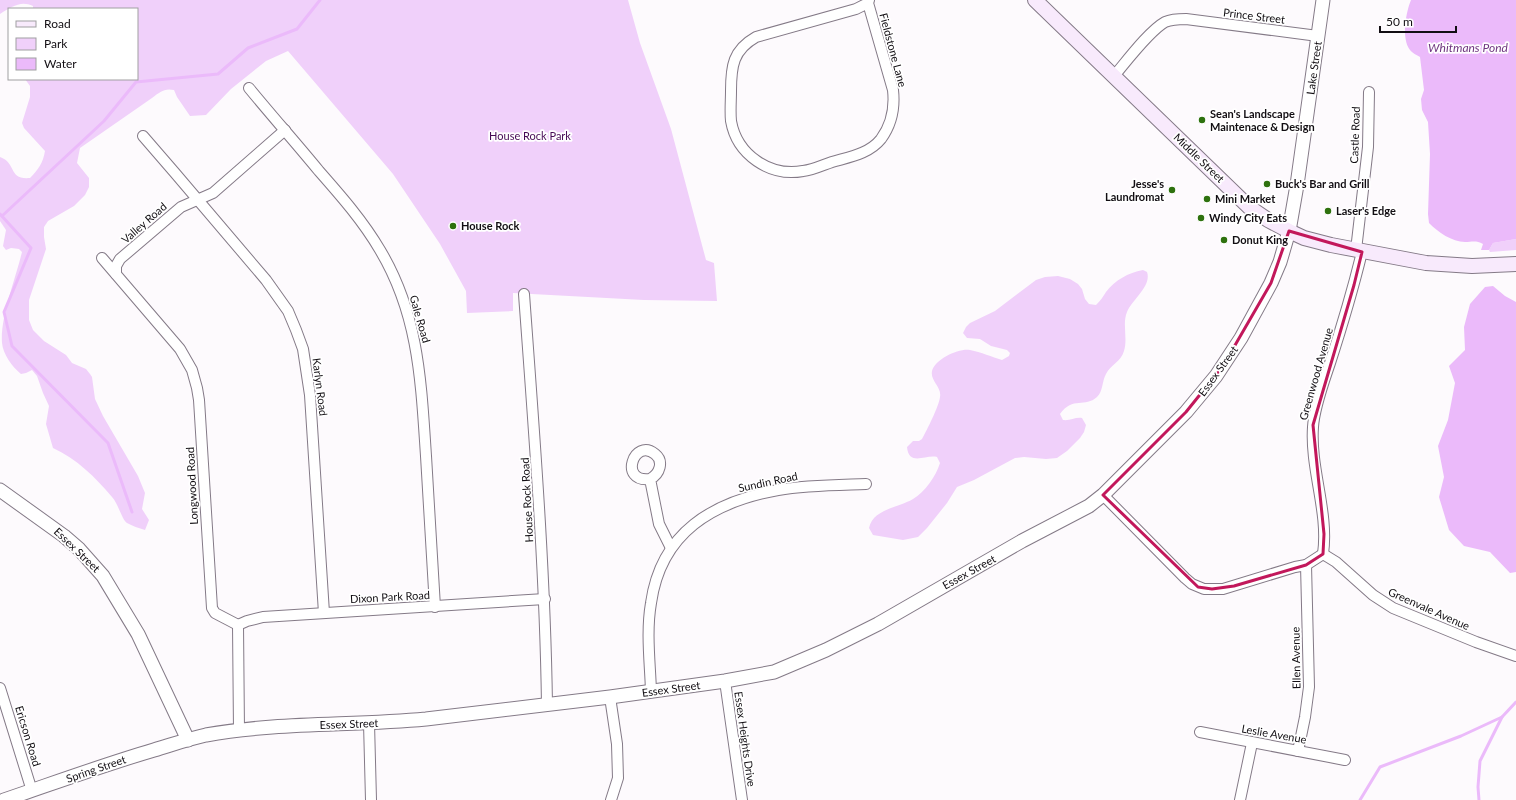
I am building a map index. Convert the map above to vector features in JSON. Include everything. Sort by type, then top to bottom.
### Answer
[{"type":"main road","name":"Middle Street","points":[[1035,0],[1249,207],[1288,231],[1317,242],[1410,261],[1472,266],[1516,264]]},
{"type":"street","name":"Lake Street","points":[[1288,231],[1297,185],[1324,0]]},
{"type":"street","name":"Fieldstone Lane","points":[[869,2],[893,90],[894,103],[892,116],[887,129],[880,140],[866,151],[803,171],[788,172],[773,170],[749,156],[734,132],[732,121],[731,75],[736,57],[741,48],[756,37],[856,9],[869,2]]},
{"type":"street","name":"Prince Street","points":[[1114,76],[1158,27],[1171,20],[1186,19],[1318,36]]},
{"type":"street","name":"Gale Road","points":[[249,88],[368,230],[391,270],[400,291],[416,343],[421,383],[435,607]]},
{"type":"street","name":"Castle Road","points":[[1359,251],[1368,147],[1369,92]]},
{"type":"street","name":"Valley Road","points":[[116,274],[116,266],[120,259],[181,207],[198,199],[205,198],[213,193],[285,130]]},
{"type":"street","points":[[143,136],[198,199]]},
{"type":"street","name":"Karlyn Road","points":[[198,199],[278,296],[288,311],[303,349],[308,371],[312,409],[324,613]]},
{"type":"street","name":"Essex Street","points":[[0,490],[64,536],[79,549],[103,576],[138,634],[188,740],[239,731],[426,719],[610,697],[725,681],[774,672],[826,650],[878,624],[1022,541],[1089,506],[1103,495],[1186,412],[1223,366],[1250,322],[1271,283],[1280,262],[1288,231]]},
{"type":"street","name":"Greenwood Avenue","points":[[1323,554],[1324,534],[1314,457],[1313,425],[1322,390],[1351,296],[1359,251]]},
{"type":"street","name":"Longwood Road","points":[[102,258],[180,349],[192,370],[199,400],[212,608],[216,614],[238,625]]},
{"type":"street","name":"House Rock Road","points":[[524,294],[538,479],[547,704]]},
{"type":"street","points":[[650,479],[659,524],[670,548]]},
{"type":"street","name":"Sundin Road","points":[[651,691],[648,641],[650,604],[657,574],[663,560],[670,548],[680,536],[696,523],[723,507],[739,500],[779,490],[807,486],[866,484]]},
{"type":"street","points":[[1103,495],[1185,578],[1198,587],[1223,589],[1306,564],[1323,554]]},
{"type":"street","name":"Greenvale Avenue","points":[[1323,554],[1336,562],[1372,595],[1393,608],[1476,642],[1516,656]]},
{"type":"street","name":"Ellen Avenue","points":[[1298,751],[1305,718],[1309,687],[1306,564]]},
{"type":"street","name":"Dixon Park Road","points":[[238,625],[263,617],[544,599]]},
{"type":"street","points":[[238,625],[239,731]]},
{"type":"street","name":"Essex Heights Drive","points":[[725,681],[742,800]]},
{"type":"street","name":"Ericson Road","points":[[0,688],[32,791]]},
{"type":"street","points":[[610,697],[617,744],[618,778],[611,800]]},
{"type":"street","points":[[369,723],[371,800]]},
{"type":"street","name":"Leslie Avenue","points":[[1200,732],[1345,760]]},
{"type":"street","name":"Spring Street","points":[[4,800],[135,756],[188,740]]},
{"type":"street","points":[[1240,800],[1252,743]]},
{"type":"highlighted area","points":[[1289,231],[1362,252],[1354,285],[1313,425],[1324,534],[1323,554],[1306,565],[1234,586],[1212,589],[1198,587],[1103,495],[1186,412],[1223,366],[1271,283]]},
{"type":"green space","name":"House Rock Park","points":[[0,0],[628,0],[640,43],[671,129],[706,260],[714,263],[717,301],[644,300],[513,293],[513,311],[467,313],[466,291],[440,244],[393,174],[288,51],[266,61],[231,89],[206,115],[190,116],[174,90],[162,91],[80,148],[77,163],[89,178],[89,187],[85,195],[74,206],[48,221],[44,227],[46,249],[29,300],[29,320],[33,330],[44,341],[66,355],[72,363],[86,369],[92,377],[95,399],[103,416],[138,476],[145,493],[142,509],[149,520],[145,530],[131,525],[123,519],[114,500],[92,476],[70,457],[53,448],[46,424],[49,406],[37,376],[32,370],[21,374],[14,368],[4,352],[2,343],[3,322],[22,252],[19,249],[11,248],[6,250],[3,246],[6,230],[0,221],[0,157],[9,163],[15,174],[23,178],[30,178],[38,169],[43,159],[45,151],[24,128],[22,123],[30,97],[30,86],[26,80],[138,80],[138,8],[33,8],[33,6],[29,4],[20,4],[8,8],[0,14]]},
{"type":"green space","points":[[1516,239],[1516,250],[1490,252],[1489,250],[1493,243]]},
{"type":"green space","points":[[1143,270],[1147,272],[1147,282],[1127,312],[1123,355],[1108,371],[1097,397],[1088,402],[1070,405],[1060,414],[1063,420],[1082,418],[1086,425],[1080,438],[1067,451],[1057,458],[1015,458],[974,480],[957,487],[947,503],[918,537],[903,540],[873,535],[869,528],[875,517],[913,499],[922,492],[930,483],[940,463],[937,457],[911,457],[908,453],[907,447],[913,441],[919,441],[922,439],[937,406],[940,393],[932,375],[934,367],[948,355],[965,350],[978,352],[1002,360],[1009,356],[1010,353],[1007,350],[991,346],[980,339],[967,338],[963,333],[970,323],[995,311],[1036,280],[1045,277],[1058,276],[1070,279],[1078,284],[1082,289],[1085,299],[1089,304],[1096,305],[1106,292],[1118,281],[1127,275]]},
{"type":"water","name":"Whitmans Pond","points":[[1411,0],[1516,0],[1516,239],[1493,243],[1489,250],[1481,250],[1483,244],[1478,242],[1460,242],[1450,238],[1429,223],[1430,154],[1428,122],[1422,110],[1421,99],[1424,90],[1420,57],[1413,53],[1407,45],[1405,32],[1407,11]]},
{"type":"water","points":[[1493,286],[1505,296],[1516,302],[1516,572],[1510,573],[1490,552],[1464,546],[1449,530],[1439,497],[1444,477],[1438,446],[1448,420],[1455,383],[1449,366],[1465,350],[1464,327],[1470,304],[1485,287]]},
{"type":"waterway","points":[[2,216],[104,121],[136,82],[218,74],[248,48],[297,29],[320,0]]},
{"type":"waterway","points":[[0,214],[31,248],[4,312],[12,346],[108,443],[132,512]]},
{"type":"waterway","points":[[1360,800],[1380,767],[1461,736],[1502,717],[1516,702]]},
{"type":"waterway","points":[[1479,800],[1478,787],[1480,761],[1502,717]]},
{"type":"place","name":"Sean's Landscape Maintenace & Design","points":[[1202,120]]},
{"type":"place","name":"Buck's Bar and Grill","points":[[1267,184]]},
{"type":"place","name":"Jesse's Laundromat","points":[[1172,190]]},
{"type":"place","name":"Mini Market","points":[[1207,199]]},
{"type":"place","name":"Laser's Edge","points":[[1328,211]]},
{"type":"place","name":"Windy City Eats","points":[[1201,218]]},
{"type":"place","name":"House Rock","points":[[453,226]]},
{"type":"place","name":"Donut King","points":[[1224,240]]}]
